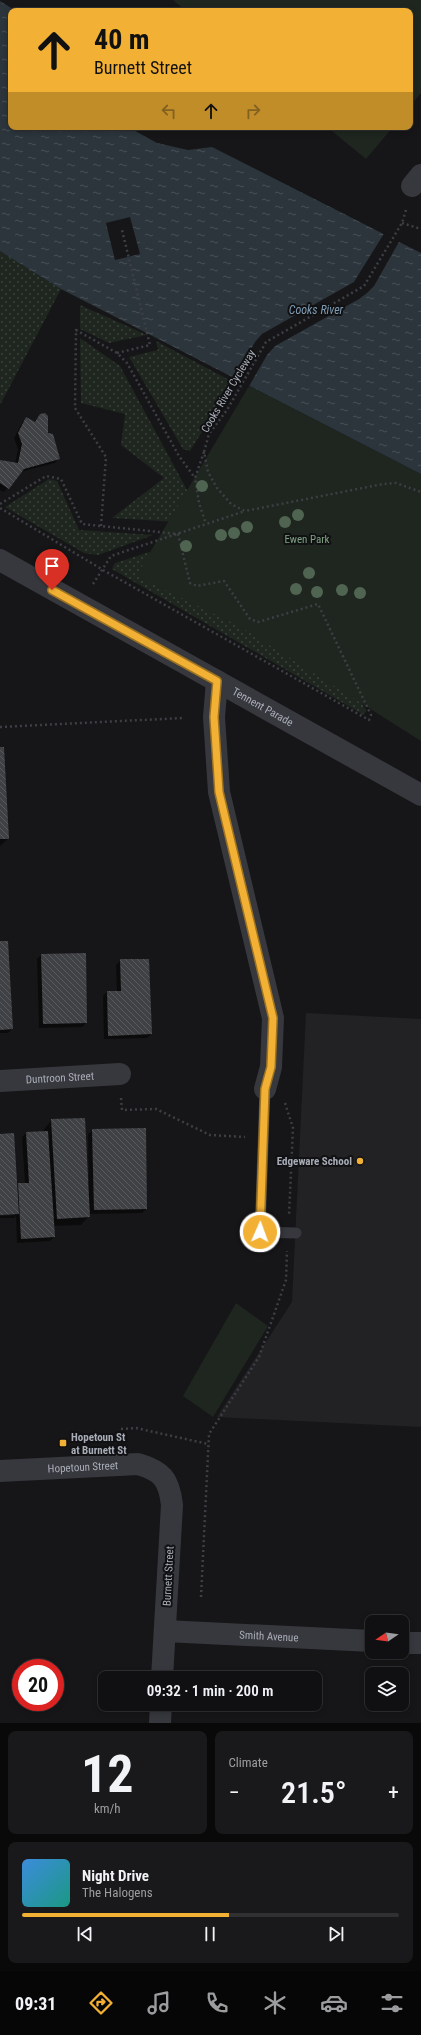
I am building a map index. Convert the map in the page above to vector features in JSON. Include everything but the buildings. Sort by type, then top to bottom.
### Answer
[{"type":"street","name":"Tennent Parade","points":[[0,560],[421,795]]},
{"type":"street","points":[[217,681],[214,717],[219,792],[273,1018],[271,1067],[265,1089]]},
{"type":"street","name":"Duntroon Street","points":[[0,1081],[120,1074]]},
{"type":"street","name":"Hopetoun Street","points":[[0,1471],[138,1464],[151,1468],[163,1476]]},
{"type":"street","name":"Burnett Street","points":[[162,1671],[172,1505],[170,1491],[163,1476]]},
{"type":"street","name":"Smith Avenue","points":[[165,1631],[365,1641]]},
{"type":"street","points":[[409,1643],[421,1643]]},
{"type":"street","points":[[160,1723],[161,1711]]},
{"type":"lane","points":[[265,1089],[260,1232],[292,1233]]},
{"type":"path","name":"Cooks River Cycleway","points":[[245,511],[231,504],[217,488],[208,472],[204,452],[209,434],[226,410],[266,342],[364,286],[402,223],[421,229]]},
{"type":"path","points":[[117,353],[150,345],[122,230]]},
{"type":"path","points":[[101,526],[106,457],[75,408],[76,330],[117,353],[127,362],[179,456],[194,478],[199,503],[206,524]]},
{"type":"path","points":[[194,478],[204,452]]},
{"type":"path","points":[[0,504],[46,476],[60,479],[82,524],[178,534]]},
{"type":"path","points":[[79,605],[111,556],[245,511],[384,484],[396,483],[409,486],[421,492]]},
{"type":"path","points":[[0,508],[102,570],[369,720],[372,715],[318,604],[258,622],[250,619],[224,581],[197,586],[190,583],[178,534]]},
{"type":"path","points":[[0,727],[183,718]]},
{"type":"path","points":[[120,1074],[122,1110],[156,1109],[210,1135],[264,1138]]},
{"type":"path","points":[[201,1597],[209,1434],[259,1357],[286,1280],[292,1233],[293,1128],[286,1103],[265,1089]]},
{"type":"path","points":[[121,1429],[136,1428],[208,1444]]},
{"type":"shaded area","name":"Edgeware School","points":[[306,1013],[421,1019],[421,1427],[217,1417],[292,1302]]},
{"type":"green space","points":[[173,0],[421,0],[421,93],[413,102],[413,8],[182,8]]},
{"type":"green space","points":[[331,130],[390,130],[366,159]]},
{"type":"green space","points":[[0,251],[61,289],[0,405]]},
{"type":"green space","points":[[80,305],[147,335],[109,343],[80,329]]},
{"type":"green space","points":[[80,338],[120,366],[193,501],[177,522],[112,518],[164,478],[121,445],[125,414],[81,403]]},
{"type":"green space","points":[[156,341],[233,382],[190,451],[183,449],[129,357],[158,350]]},
{"type":"green space","name":"Ewen Park","points":[[249,386],[421,474],[421,741],[239,626],[136,576]]},
{"type":"green space","points":[[49,479],[57,481],[79,530],[153,535],[98,555],[84,553],[5,507]]},
{"type":"green space","points":[[175,544],[315,611],[366,711],[364,715],[112,569],[115,563]]},
{"type":"green space","points":[[236,1303],[268,1326],[213,1417],[183,1396]]},
{"type":"water","name":"Cooks River","points":[[0,1],[11,8],[8,8],[8,130],[133,130],[157,143],[188,150],[212,147],[421,253],[421,474],[61,289],[0,251]]},
{"type":"pier","points":[[130,217],[140,254],[115,260],[106,223]]},
{"type":"pier","points":[[385,232],[400,240],[374,286],[367,293],[359,299],[275,346],[267,355],[248,388],[234,380],[255,342],[262,334],[354,282]]},
{"type":"place","name":"Edgeware School","points":[[360,1161]]},
{"type":"place","name":"Hopetoun St at Burnett St","points":[[63,1443]]},
{"type":"route","points":[[52,590],[217,681],[214,717],[219,792],[273,1018],[271,1067],[265,1089],[260,1232]]}]
